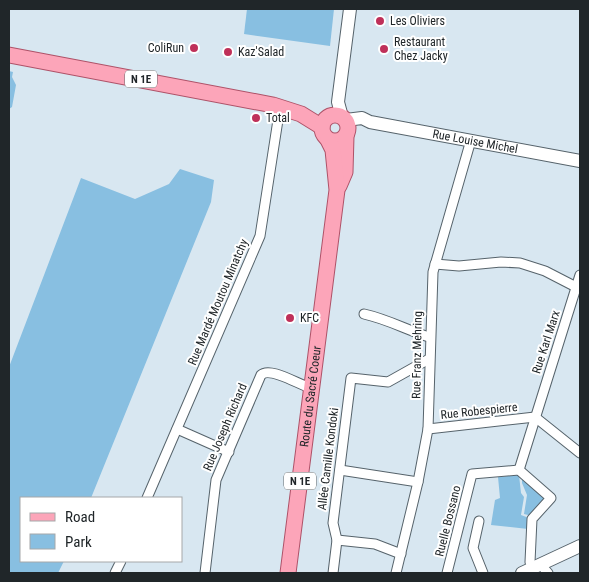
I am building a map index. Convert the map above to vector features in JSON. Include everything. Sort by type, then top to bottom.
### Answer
[{"type":"main road","name":"N 1E","points":[[9,55],[277,106],[303,107],[336,126]]},
{"type":"main road","name":"Route du Sacré Coeur","points":[[288,573],[337,190],[333,150],[336,126]]},
{"type":"street","points":[[336,126],[350,9]]},
{"type":"street","name":"Rue Mardé Moutou Minatchy","points":[[147,497],[260,236],[277,106]]},
{"type":"street","name":"Rue Louise Michel","points":[[336,126],[362,118],[370,122],[580,161]]},
{"type":"street","name":"Rue Franz Mehring","points":[[396,573],[418,482],[428,429],[432,272],[471,140]]},
{"type":"street","points":[[435,264],[459,266],[500,262],[520,263],[545,271],[579,288]]},
{"type":"street","name":"Rue Karl Marx","points":[[519,470],[579,288],[580,275]]},
{"type":"street","points":[[364,314],[388,319],[405,329],[429,337]]},
{"type":"street","name":"Allée Camille Kondoki","points":[[333,573],[337,540],[333,523],[352,378],[388,382],[429,359]]},
{"type":"street","name":"Rue Joseph Richard","points":[[206,573],[216,480],[258,381],[264,372],[276,374],[311,388]]},
{"type":"street","name":"Rue Robespierre","points":[[428,429],[535,417],[580,453]]},
{"type":"street","points":[[177,429],[229,452]]},
{"type":"street","points":[[340,470],[418,482]]},
{"type":"street","points":[[519,470],[551,498],[532,519],[530,562],[536,570],[580,546]]},
{"type":"street","name":"Ruelle Bossano","points":[[447,573],[472,474],[519,470]]},
{"type":"street","points":[[479,521],[473,548],[483,573]]},
{"type":"street","points":[[337,540],[375,544],[401,554]]},
{"type":"green space","points":[[247,9],[334,9],[330,46],[244,34]]},
{"type":"green space","points":[[9,71],[13,72],[12,77],[16,85],[12,107],[9,109]]},
{"type":"green space","points":[[180,169],[214,180],[211,202],[91,497],[20,497],[20,562],[64,562],[58,573],[9,573],[9,367],[81,178],[135,199],[169,184]]},
{"type":"green space","points":[[522,473],[542,491],[545,502],[532,516],[524,514],[527,495],[522,483]]},
{"type":"green space","points":[[519,475],[521,493],[524,497],[521,515],[529,518],[528,529],[491,525],[495,500],[500,498],[498,477]]},
{"type":"place","name":"Les Oliviers","points":[[380,21]]},
{"type":"place","name":"ColiRun","points":[[194,48]]},
{"type":"place","name":"Restaurant Chez Jacky","points":[[384,49]]},
{"type":"place","name":"Kaz'Salad","points":[[228,52]]},
{"type":"place","name":"Total","points":[[256,118]]},
{"type":"place","name":"KFC","points":[[290,318]]}]
